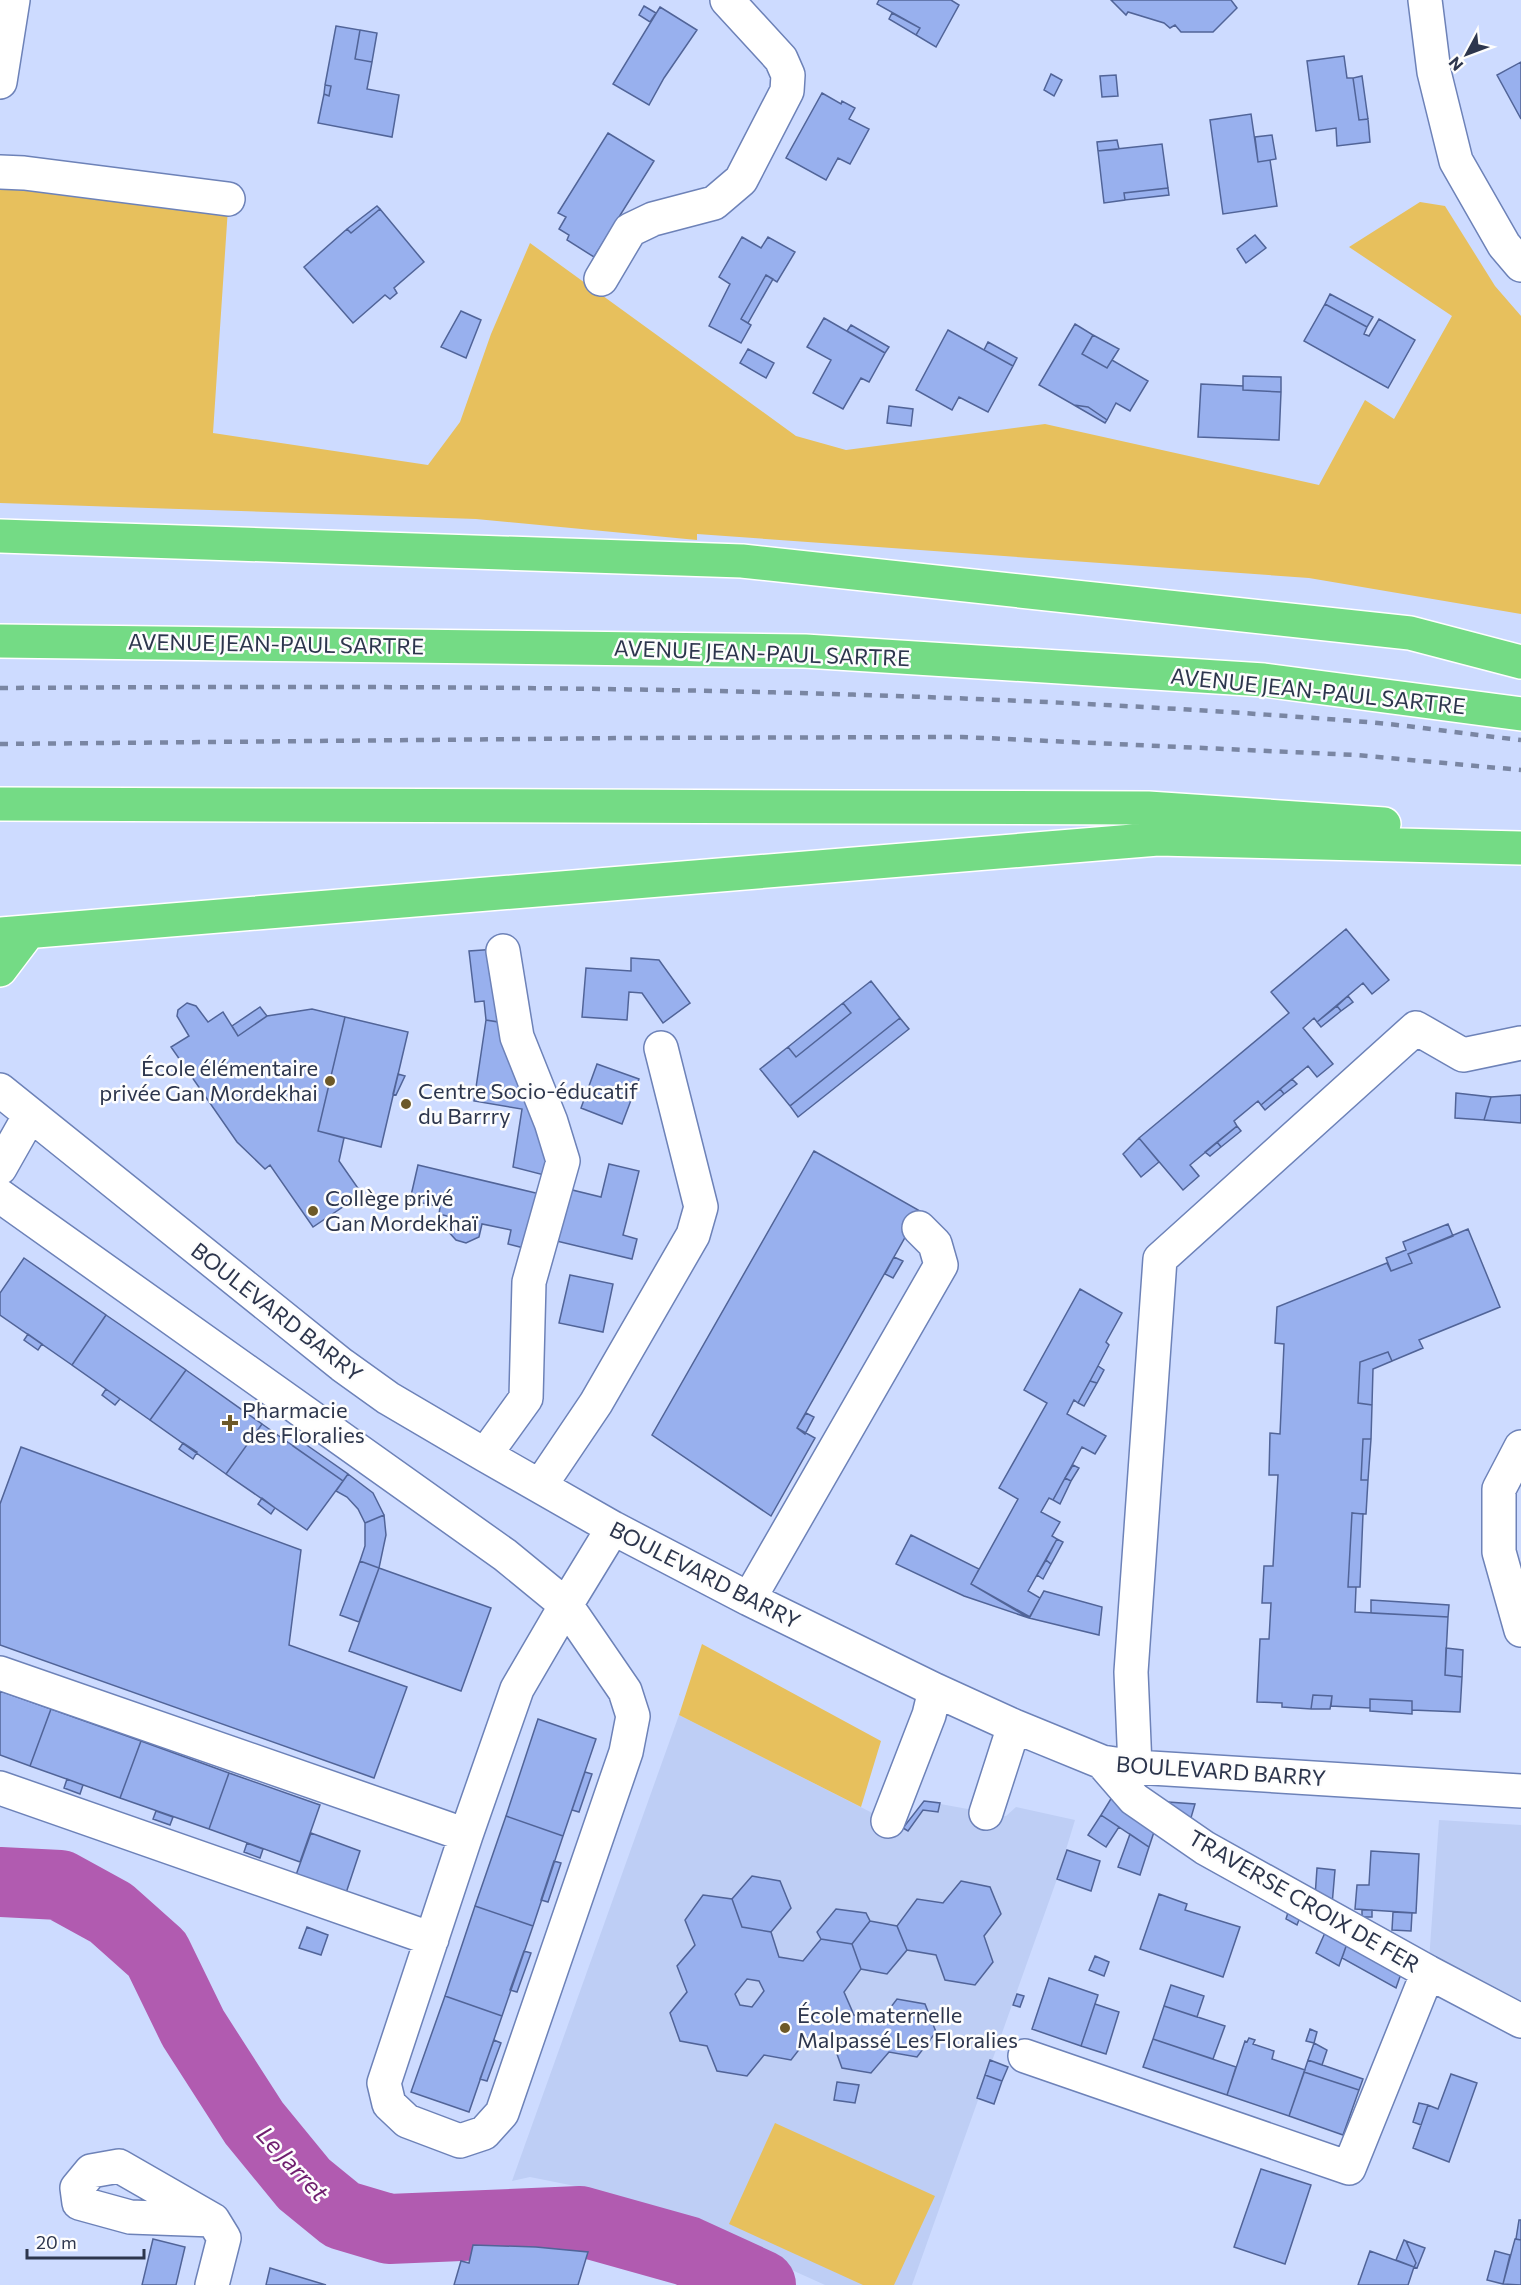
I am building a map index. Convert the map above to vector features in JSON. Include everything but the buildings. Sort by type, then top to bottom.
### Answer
[{"type":"highway","points":[[0,536],[742,561],[1410,633],[1521,662]]},
{"type":"highway","name":"AVENUE JEAN-PAUL SARTRE","points":[[0,640],[805,651],[1264,680],[1521,714]]},
{"type":"highway","points":[[0,804],[1148,808],[1521,833]]},
{"type":"highway","points":[[0,970],[14,934],[1158,839],[1521,848]]},
{"type":"street","points":[[0,82],[14,0]]},
{"type":"street","points":[[601,279],[630,230],[653,219],[714,203],[741,180],[787,91],[788,75],[781,59],[727,0]]},
{"type":"street","points":[[1425,0],[1434,72],[1456,160],[1504,245],[1521,265]]},
{"type":"street","points":[[0,172],[24,173],[228,199]]},
{"type":"street","points":[[485,1455],[526,1398],[529,1282],[563,1161],[551,1122],[517,1037],[503,951]]},
{"type":"street","points":[[1135,1767],[1131,1672],[1160,1259],[1416,1028],[1463,1054],[1521,1043]]},
{"type":"street","points":[[540,1486],[596,1403],[693,1235],[700,1207],[662,1048]]},
{"type":"street","name":"BOULEVARD BARRY","points":[[0,1090],[342,1365],[388,1398],[613,1528],[749,1599],[935,1690],[1102,1762],[1135,1767],[1521,1791]]},
{"type":"street","points":[[0,1168],[30,1114]]},
{"type":"street","points":[[0,1196],[505,1555],[566,1605],[625,1691],[633,1716],[628,1743],[502,2113],[484,2133],[460,2141],[407,2121],[389,2104],[384,2083],[517,1689],[566,1605],[613,1528]]},
{"type":"street","points":[[749,1599],[941,1265],[935,1244],[919,1228]]},
{"type":"street","points":[[1521,1447],[1499,1489],[1499,1552],[1521,1630]]},
{"type":"street","points":[[0,1673],[466,1835]]},
{"type":"street","points":[[888,1821],[929,1715],[935,1690]]},
{"type":"street","points":[[986,1813],[1014,1726]]},
{"type":"street","name":"TRAVERSE CROIX DE FER","points":[[1102,1762],[1134,1799],[1205,1848],[1521,2021]]},
{"type":"street","points":[[0,1788],[432,1938]]},
{"type":"street","points":[[1025,2056],[1349,2168],[1428,1972]]},
{"type":"street","points":[[213,2220],[224,2238],[213,2285]]},
{"type":"shaded area","points":[[0,186],[228,208],[213,433],[428,465],[460,422],[491,334],[530,243],[796,436],[846,450],[1045,424],[1319,485],[1365,400],[1394,419],[1452,316],[1349,247],[1420,202],[1445,206],[1495,286],[1521,316],[1521,614],[1309,578],[697,534],[697,540],[476,519],[0,503]]},
{"type":"shaded area","points":[[702,1644],[881,1741],[861,1807],[679,1715]]},
{"type":"shaded area","name":"École maternelle Malpassé Les Floralies","points":[[679,1715],[902,1828],[924,1801],[1006,1816],[1016,1807],[1075,1820],[1057,1879],[912,2285],[825,2285],[664,2212],[595,2190],[530,2177],[512,2181]]},
{"type":"shaded area","points":[[1439,1820],[1521,1825],[1521,2009],[1429,1961]]},
{"type":"shaded area","points":[[775,2123],[935,2196],[894,2285],[863,2285],[729,2224]]},
{"type":"waterway","name":"Le Jarret","points":[[0,1882],[60,1885],[111,1913],[157,1954],[193,2028],[254,2123],[304,2184],[342,2215],[389,2229],[580,2221],[687,2251],[761,2285]]},
{"type":"railway","points":[[0,688],[508,688],[847,694],[1185,709],[1375,723],[1521,740]]},
{"type":"railway","points":[[0,744],[962,737],[1356,755],[1521,770]]},
{"type":"place","name":"École élémentaire privée Gan Mordekhai","points":[[330,1081]]},
{"type":"place","name":"Centre Socio-éducatif du Barrry","points":[[406,1104]]},
{"type":"place","name":"Collège privé Gan Mordekhaï","points":[[313,1211]]},
{"type":"place","name":"Pharmacie des Floralies","points":[[230,1423]]},
{"type":"place","name":"École maternelle Malpassé Les Floralies","points":[[785,2028]]}]
